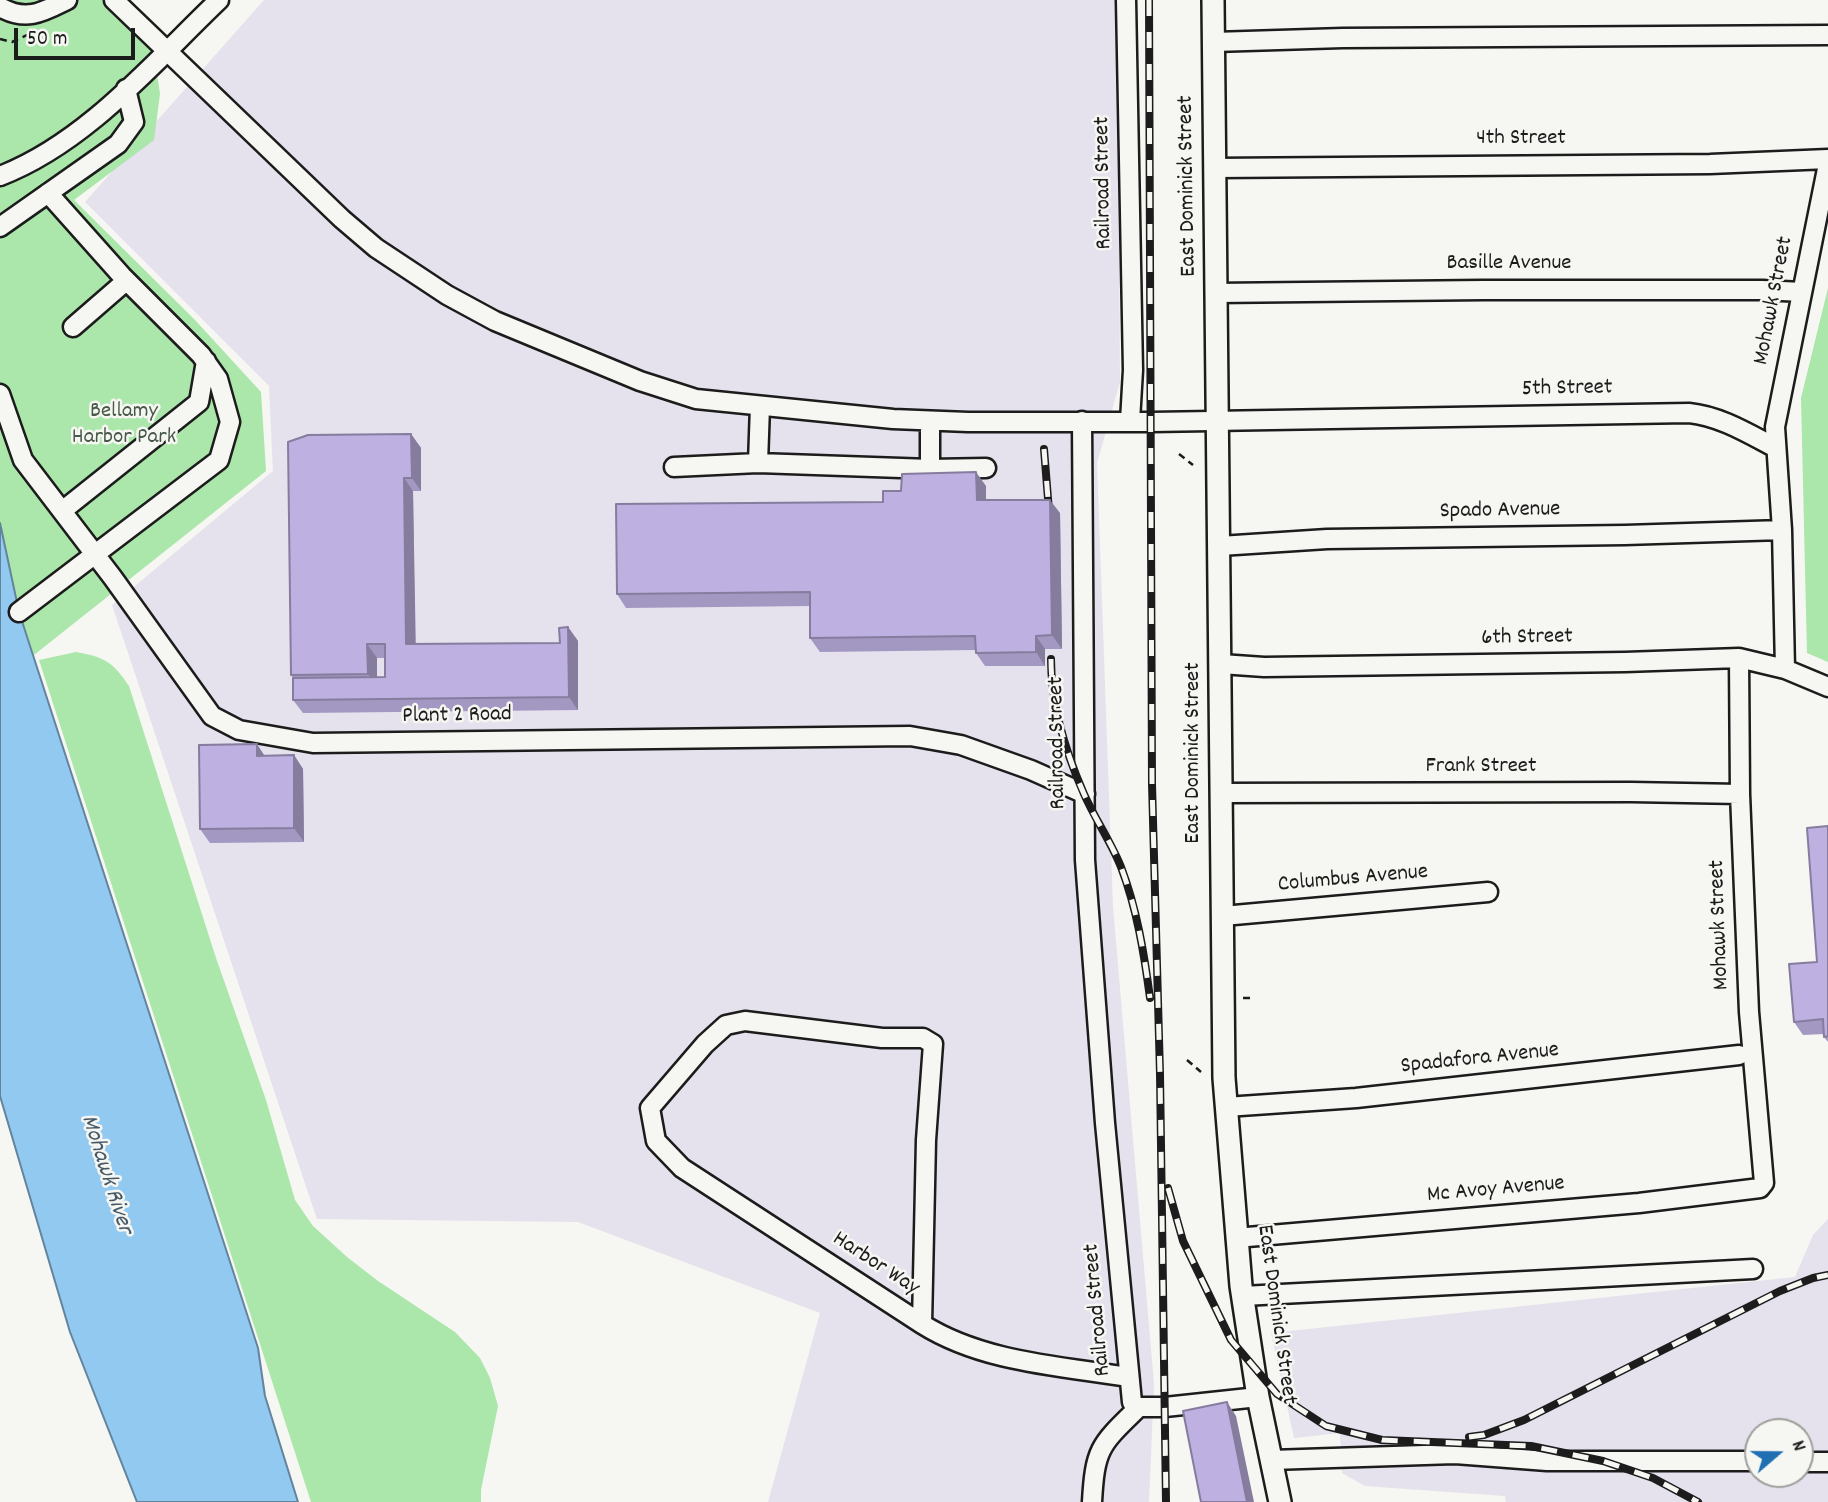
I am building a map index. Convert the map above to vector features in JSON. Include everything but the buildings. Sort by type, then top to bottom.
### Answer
[{"type":"main road","name":"East Dominick Street","points":[[1213,0],[1226,1107],[1243,1296],[1258,1397],[1280,1502]]},
{"type":"street","points":[[0,7],[10,12],[36,15],[67,0]]},
{"type":"street","points":[[114,0],[342,219],[376,248],[447,295],[495,321],[640,381],[696,399],[930,421],[1130,421]]},
{"type":"street","points":[[0,176],[19,169],[72,138],[219,0]]},
{"type":"street","name":"Railroad Street","points":[[1126,0],[1133,370],[1130,421]]},
{"type":"street","points":[[1213,42],[1357,38],[1828,36]]},
{"type":"street","points":[[0,227],[118,144],[134,122],[126,89]]},
{"type":"street","name":"4th Street","points":[[1215,168],[1828,161]]},
{"type":"street","name":"Mohawk Street","points":[[1776,448],[1775,427],[1828,161]]},
{"type":"street","points":[[19,611],[219,460],[230,422],[218,379],[206,361],[126,281],[48,193]]},
{"type":"street","points":[[73,327],[126,281]]},
{"type":"street","name":"Basille Avenue","points":[[1216,293],[1483,290],[1802,292]]},
{"type":"street","points":[[62,512],[199,402],[206,361]]},
{"type":"street","name":"Plant 2 Road","points":[[0,394],[23,460],[212,716],[239,730],[313,743],[910,736],[961,745],[1031,770],[1084,794]]},
{"type":"street","points":[[758,463],[760,406]]},
{"type":"street","name":"5th Street","points":[[1130,421],[1689,413],[1703,414],[1741,429],[1776,448]]},
{"type":"street","points":[[930,421],[930,468]]},
{"type":"street","name":"Railroad Street","points":[[1082,421],[1085,860],[1128,1377],[1132,1402],[1138,1408]]},
{"type":"street","points":[[1776,448],[1782,530],[1785,669]]},
{"type":"street","points":[[674,467],[758,463],[986,468]]},
{"type":"street","name":"Spado Avenue","points":[[1220,546],[1328,539],[1782,530]]},
{"type":"street","name":"Mohawk Street","points":[[1739,658],[1740,794],[1749,1012],[1765,1183],[1760,1188]]},
{"type":"street","name":"6th Street","points":[[1221,664],[1264,667],[1739,658],[1785,669],[1828,687]]},
{"type":"street","name":"Frank Street","points":[[1222,793],[1740,794]]},
{"type":"street","name":"Columbus Avenue","points":[[1223,916],[1488,892]]},
{"type":"street","name":"Harbor Way","points":[[922,1324],[926,1140],[933,1044],[923,1038],[882,1038],[745,1021],[726,1025],[705,1044],[650,1108],[656,1141],[682,1168],[922,1324],[963,1346],[1028,1361],[1128,1377]]},
{"type":"street","name":"Spadafora Avenue","points":[[1226,1107],[1356,1098],[1739,1055]]},
{"type":"street","name":"Mc Avoy Avenue","points":[[1236,1238],[1639,1203],[1760,1188]]},
{"type":"street","points":[[1243,1296],[1754,1269]]},
{"type":"street","points":[[1092,1502],[1097,1456],[1105,1440],[1138,1408],[1165,1408],[1258,1397]]},
{"type":"street","points":[[1271,1460],[1455,1454],[1547,1461],[1744,1461]]},
{"type":"path","points":[[0,40],[12,42],[40,29]]},
{"type":"path","points":[[1179,454],[1193,465]]},
{"type":"path","points":[[1242,998],[1251,998]]},
{"type":"path","points":[[1187,1060],[1201,1072]]},
{"type":"shaded area","points":[[264,0],[1117,0],[1120,382],[1097,463],[1113,907],[1154,1384],[1149,1502],[768,1502],[820,1313],[578,1222],[317,1219],[112,605],[273,471],[269,386],[85,202]]},
{"type":"shaded area","points":[[1828,1219],[1828,1502],[1506,1502],[1505,1496],[1365,1486],[1342,1473],[1340,1433],[1294,1438],[1271,1333],[1795,1277],[1813,1235]]},
{"type":"green space","name":"Bellamy Harbor Park","points":[[0,0],[109,0],[153,48],[160,94],[154,140],[74,200],[195,320],[261,392],[266,471],[34,655],[19,612],[0,523]]},
{"type":"green space","points":[[1828,288],[1828,662],[1807,653],[1801,398]]},
{"type":"green space","points":[[76,652],[107,662],[129,686],[216,958],[266,1100],[295,1200],[313,1226],[347,1257],[455,1332],[480,1358],[490,1378],[498,1406],[481,1502],[311,1502],[39,660]]},
{"type":"water","name":"Mohawk River","points":[[0,523],[19,612],[258,1348],[265,1396],[298,1502],[137,1502],[70,1332],[0,1096]]},
{"type":"railway","points":[[1149,0],[1152,784],[1160,1074],[1166,1502]]},
{"type":"railway","points":[[1044,449],[1049,511]]},
{"type":"railway","points":[[1051,659],[1057,711],[1071,762],[1127,883],[1139,931],[1150,998]]},
{"type":"railway","points":[[1168,1188],[1183,1241],[1231,1340],[1277,1394],[1326,1426],[1382,1440],[1531,1446],[1603,1461],[1653,1478],[1698,1502]]},
{"type":"railway","points":[[1469,1437],[1484,1435],[1524,1420],[1780,1291],[1828,1275]]}]
